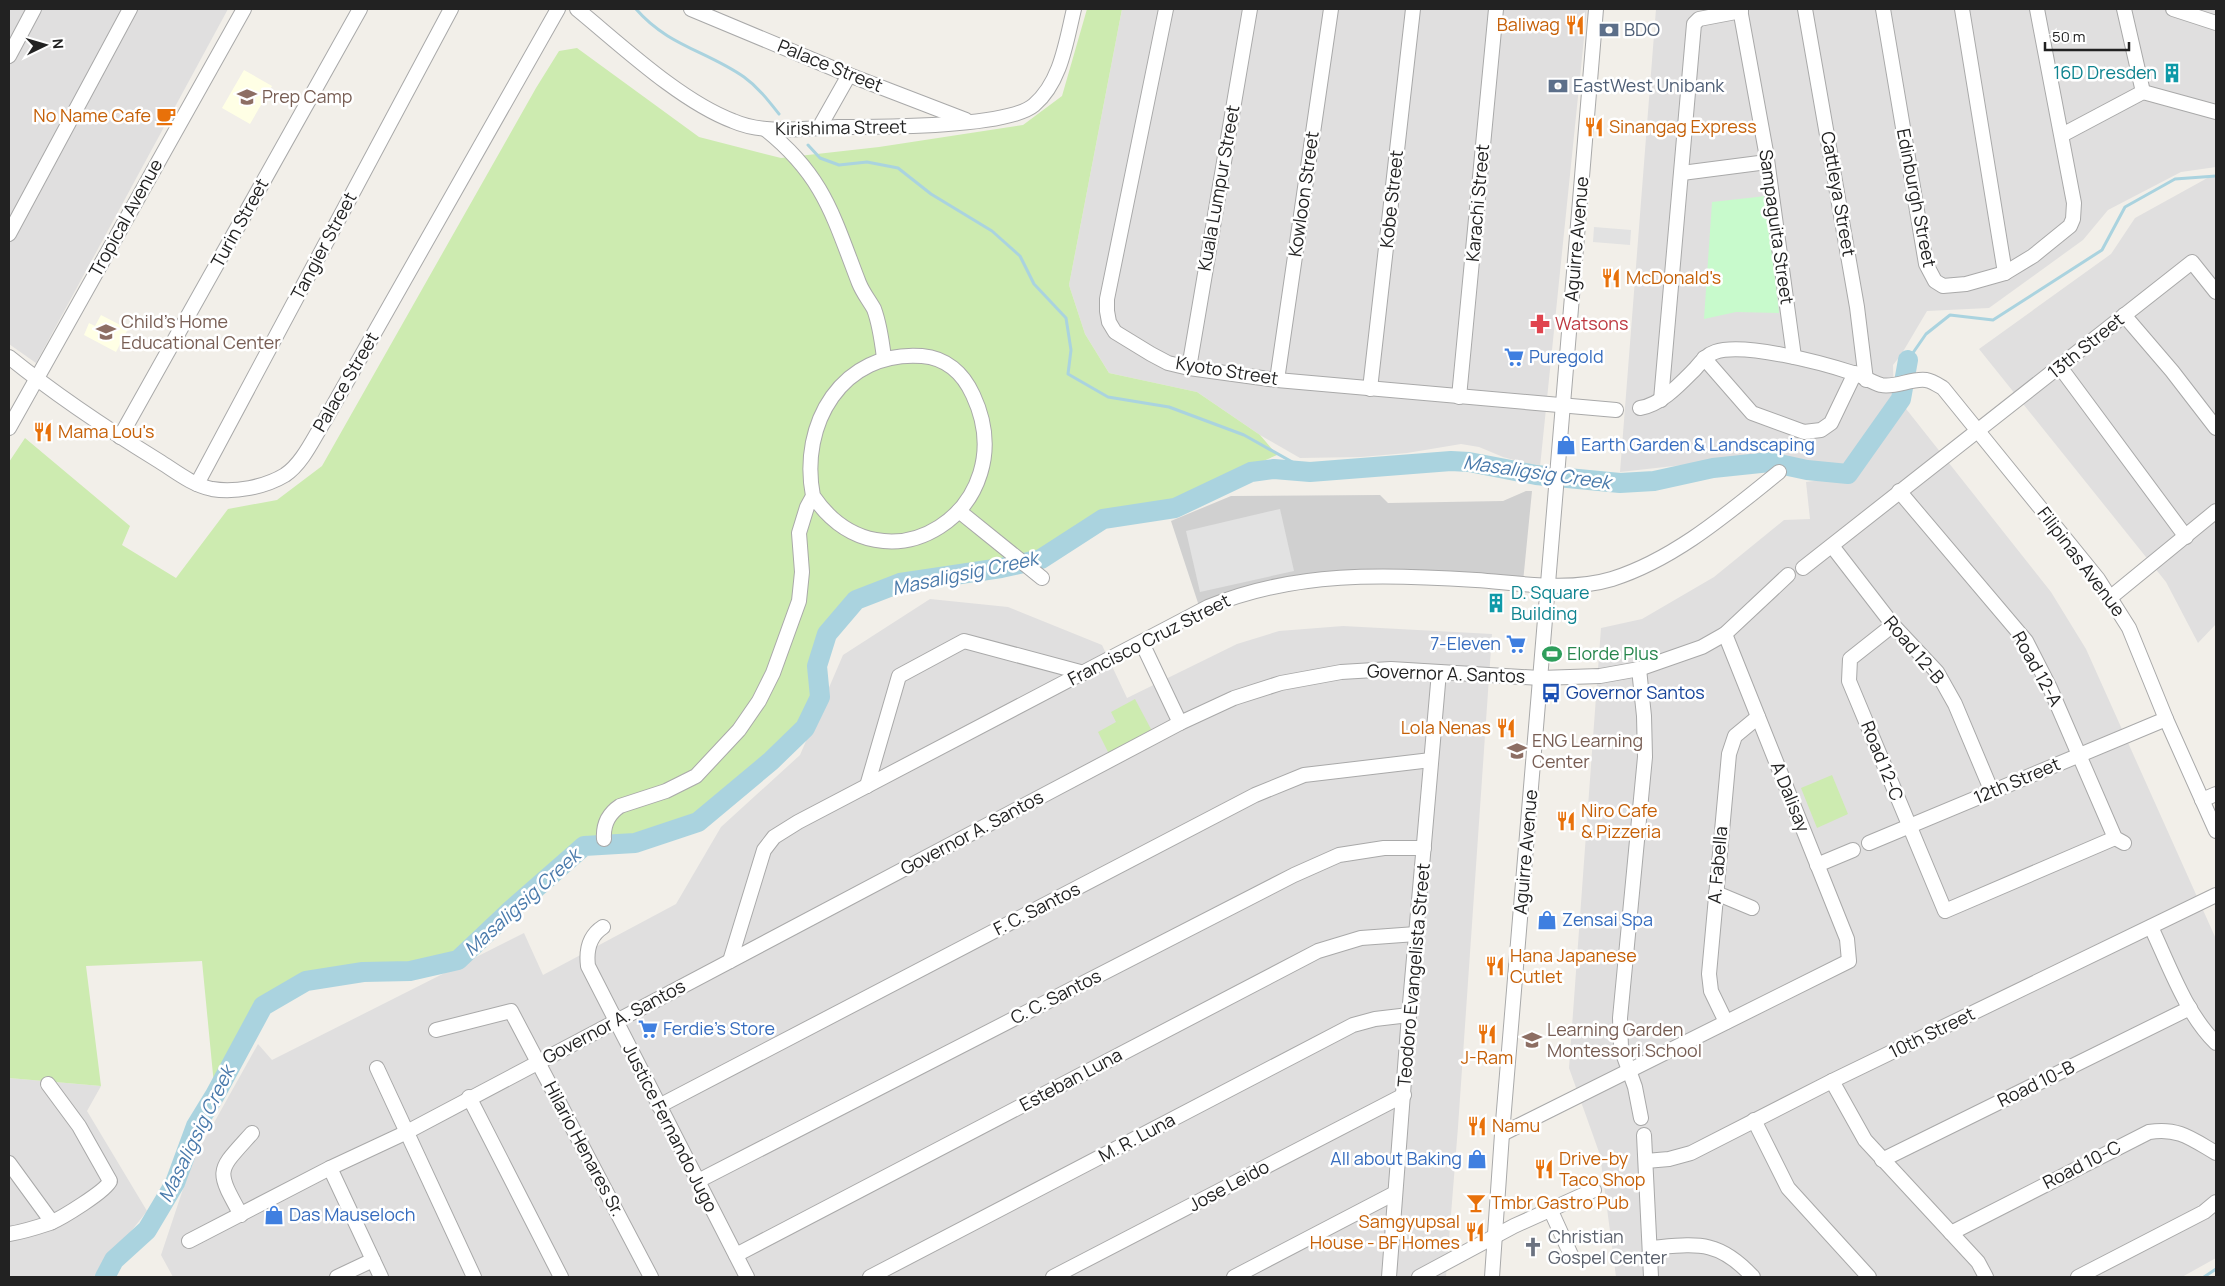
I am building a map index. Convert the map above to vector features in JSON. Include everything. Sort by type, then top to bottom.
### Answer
[{"type":"street","points":[[9,56],[34,9]]},
{"type":"street","points":[[9,234],[130,9]]},
{"type":"street","name":"Tropical Avenue","points":[[9,428],[244,9]]},
{"type":"street","name":"Turin Street","points":[[120,437],[360,9]]},
{"type":"street","name":"Tangier Street","points":[[196,484],[451,9]]},
{"type":"street","name":"Palace Street","points":[[9,357],[36,379],[120,437],[196,484],[212,489],[231,490],[252,487],[286,474],[298,462],[325,420],[558,9]]},
{"type":"street","name":"Kirishima Street","points":[[577,9],[670,84],[704,107],[733,121],[765,129],[907,127],[1018,114],[1033,106],[1048,91],[1057,73],[1074,9]]},
{"type":"street","name":"Palace Street","points":[[691,9],[849,75],[970,121]]},
{"type":"street","name":"Kyoto Street","points":[[1166,9],[1107,311],[1109,322],[1116,332],[1127,341],[1168,363],[1189,368],[1277,380],[1616,410]]},
{"type":"street","name":"Kuala Lumpur Street","points":[[1189,368],[1250,9]]},
{"type":"street","name":"Kowloon Street","points":[[1277,380],[1331,9]]},
{"type":"street","name":"Kobe Street","points":[[1370,389],[1413,9]]},
{"type":"street","name":"Karachi Street","points":[[1459,397],[1496,9]]},
{"type":"street","name":"Aguirre Avenue","points":[[1492,1277],[1502,1134],[1596,9]]},
{"type":"street","name":"Cattleya Street","points":[[1805,9],[1854,287],[1861,376]]},
{"type":"street","name":"Edinburgh Street","points":[[1883,9],[1926,264],[1929,274],[1943,286],[1966,284],[2005,274],[2019,266],[2066,230],[2073,219],[2074,203],[2037,9]]},
{"type":"street","points":[[1962,9],[2005,274]]},
{"type":"street","points":[[2124,9],[2143,92]]},
{"type":"street","points":[[2172,9],[2216,23]]},
{"type":"street","points":[[1661,400],[1694,24],[1698,19],[1740,10]]},
{"type":"street","name":"Sampaguita Street","points":[[1740,10],[1768,162],[1794,358]]},
{"type":"street","points":[[819,128],[849,75]]},
{"type":"street","points":[[2062,135],[2143,92],[2216,112]]},
{"type":"street","points":[[765,129],[784,144],[804,166],[826,199],[859,283],[878,319],[884,358]]},
{"type":"street","points":[[1682,174],[1768,162]]},
{"type":"street","name":"13th Street","points":[[1803,568],[2192,262],[2216,292]]},
{"type":"street","points":[[2124,315],[2172,371],[2216,428]]},
{"type":"street","name":"Filipinas Avenue","points":[[1704,358],[1715,352],[1734,350],[1794,358],[1861,376],[1887,386],[1913,380],[1927,380],[1943,388],[1979,429],[2111,597],[2129,628],[2166,719],[2216,831]]},
{"type":"street","points":[[907,355],[925,356],[942,361],[957,370],[968,383],[979,406],[984,425],[986,445],[979,478],[959,511],[942,527],[924,536],[894,541],[858,534],[840,525],[824,512],[813,496],[809,476],[810,454],[816,428],[828,403],[844,383],[866,365],[884,358],[907,355]]},
{"type":"street","points":[[1640,408],[1661,400],[1704,358],[1752,413],[1804,432],[1820,430],[1831,423],[1861,376]]},
{"type":"street","points":[[2060,367],[2186,537]]},
{"type":"street","name":"Francisco Cruz Street","points":[[730,961],[764,850],[774,837],[867,786],[1222,601],[1252,591],[1297,582],[1368,576],[1421,577],[1548,585],[1611,580],[1665,556],[1688,542],[1779,472]]},
{"type":"street","name":"Road 12-A","points":[[1899,491],[2026,641],[2050,688],[2120,840],[1945,911]]},
{"type":"street","points":[[604,839],[606,822],[611,812],[620,806],[680,786],[696,776],[740,730],[759,701],[774,674],[799,601],[802,572],[799,533],[807,507],[813,496]]},
{"type":"street","points":[[959,511],[1038,574]]},
{"type":"street","points":[[2111,597],[2216,511]]},
{"type":"street","name":"Road 12-B","points":[[1832,546],[1893,625],[1937,672],[1955,704],[1992,792]]},
{"type":"street","name":"Governor A. Santos","points":[[189,1241],[330,1168],[405,1133],[469,1097],[1180,724],[1234,698],[1309,676],[1341,672],[1391,669],[1540,678],[1600,676],[1639,670],[1702,647],[1725,634],[1788,575]]},
{"type":"street","name":"Road 12-C","points":[[1893,625],[1850,659],[1849,681],[1945,911]]},
{"type":"street","name":"A Dalisay","points":[[1725,634],[1847,939],[1849,961],[1726,1022]]},
{"type":"street","points":[[867,786],[899,676],[964,641],[1084,673]]},
{"type":"street","points":[[1142,643],[1180,724]]},
{"type":"street","points":[[1639,670],[1644,716],[1645,757],[1620,1018],[1621,1048],[1630,1070],[1641,1118]]},
{"type":"street","name":"Teodoro Evangelista Street","points":[[1389,1277],[1409,1015],[1439,672]]},
{"type":"street","name":"A. Fabella","points":[[1726,1022],[1711,991],[1709,974],[1729,754],[1735,736],[1758,716]]},
{"type":"street","name":"12th Street","points":[[1869,844],[2166,719]]},
{"type":"street","name":"F. C. Santos","points":[[658,1106],[1255,795],[1304,775],[1431,760]]},
{"type":"street","points":[[2202,800],[2216,794]]},
{"type":"street","name":"C. C. Santos","points":[[698,1181],[1294,875],[1339,855],[1384,848],[1424,848]]},
{"type":"street","points":[[1817,865],[1853,850]]},
{"type":"street","points":[[1716,893],[1752,908]]},
{"type":"street","name":"10th Street","points":[[1646,1161],[1669,1159],[1690,1153],[1832,1081],[2216,896]]},
{"type":"street","name":"Justice Fernando Jugo","points":[[603,926],[591,938],[587,953],[588,966],[747,1277]]},
{"type":"street","points":[[2151,927],[2190,1008],[2205,1032],[2216,1043]]},
{"type":"street","name":"Esteban Luna","points":[[736,1255],[1318,951],[1360,938],[1416,934]]},
{"type":"street","name":"Road 10-B","points":[[1882,1160],[2190,1008]]},
{"type":"street","name":"Hilario Henares Sr.","points":[[436,1030],[511,1011],[651,1277]]},
{"type":"street","name":"M. R. Luna","points":[[870,1277],[1353,1025],[1376,1019],[1409,1015]]},
{"type":"street","points":[[1502,1134],[1726,1022]]},
{"type":"street","points":[[377,1068],[405,1133],[474,1277]]},
{"type":"street","points":[[1832,1081],[1853,1122],[1882,1160],[1978,1262],[1986,1277]]},
{"type":"street","points":[[9,1234],[52,1222],[100,1192],[108,1186],[110,1181],[79,1126],[48,1084]]},
{"type":"street","name":"Jose Leido","points":[[1053,1277],[1404,1094]]},
{"type":"street","points":[[469,1097],[561,1277]]},
{"type":"street","points":[[1754,1120],[1788,1188],[1869,1277]]},
{"type":"street","name":"Road 10-C","points":[[1951,1233],[2148,1132],[2164,1129],[2187,1136],[2216,1153]]},
{"type":"street","points":[[241,1215],[224,1183],[222,1172],[228,1159],[252,1132]]},
{"type":"street","points":[[1644,1135],[1652,1277]]},
{"type":"street","points":[[9,1163],[52,1222]]},
{"type":"street","points":[[330,1168],[381,1277]]},
{"type":"street","points":[[1419,1277],[1494,1237],[1594,1190]]},
{"type":"street","points":[[1234,1277],[1395,1193]]},
{"type":"street","points":[[2078,1277],[2204,1212],[2216,1202]]},
{"type":"street","points":[[1551,1211],[1571,1255]]},
{"type":"street","points":[[1650,1248],[1706,1246],[1722,1252],[1752,1277]]},
{"type":"street","points":[[337,1277],[373,1260]]},
{"type":"shaded area","points":[[9,9],[228,9],[36,363],[9,344]]},
{"type":"shaded area","points":[[1122,9],[1587,9],[1540,467],[1503,457],[1479,447],[1461,444],[1407,453],[1361,457],[1300,458],[1260,435],[1197,392],[1109,373],[1085,334],[1069,285]]},
{"type":"shaded area","points":[[1656,9],[2216,9],[2216,167],[2181,172],[2108,210],[2083,240],[1989,308],[1927,311],[1893,365],[1894,403],[1846,465],[1815,467],[1764,456],[1620,472]]},
{"type":"shaded area","name":"Prep Camp","points":[[244,70],[272,86],[250,124],[222,108]]},
{"type":"shaded area","points":[[2211,176],[2216,178],[2216,624],[2198,643],[2166,582],[1979,349],[2111,254],[2135,218]]},
{"type":"shaded area","points":[[1594,227],[1631,230],[1630,245],[1593,242]]},
{"type":"shaded area","name":"Child's Home Educational Center","points":[[101,315],[128,329],[116,352],[84,335],[89,323],[95,326]]},
{"type":"shaded area","points":[[1903,405],[2051,592],[2086,649],[2216,939],[2216,1258],[2182,1277],[1616,1277],[1600,1155],[1569,1068],[1601,628],[1642,619],[1714,577],[1784,520],[1810,519],[1806,482],[1858,475]]},
{"type":"shaded area","points":[[1526,491],[1532,491],[1523,582],[1366,573],[1199,606],[1171,521],[1231,496],[1380,495],[1388,503],[1503,501]]},
{"type":"shaded area","points":[[1280,509],[1294,571],[1200,592],[1186,531]]},
{"type":"shaded area","points":[[930,599],[1008,607],[1102,645],[1127,698],[1237,644],[1279,631],[1343,626],[1492,634],[1446,1277],[173,1277],[161,1255],[192,1162],[258,1044],[272,1060],[524,933],[543,975],[676,904],[721,827],[800,755],[843,655]]},
{"type":"shaded area","points":[[9,1078],[101,1086],[87,1111],[147,1211],[95,1277],[9,1277]]},
{"type":"green space","points":[[1087,9],[1122,9],[1069,285],[1085,334],[1109,373],[1197,392],[1260,435],[1277,455],[1172,501],[1100,512],[1041,559],[1001,568],[900,583],[856,600],[827,634],[817,666],[820,697],[805,728],[771,761],[698,822],[635,843],[584,846],[512,909],[458,960],[410,971],[363,972],[306,981],[263,1006],[215,1095],[202,961],[86,966],[101,1086],[9,1078],[9,462],[25,438],[130,526],[122,545],[176,578],[228,509],[277,500],[322,466],[536,88],[559,51],[577,48],[699,137],[781,158],[879,147],[1023,125],[1062,96]]},
{"type":"green space","points":[[1766,196],[1779,313],[1736,312],[1704,319],[1712,202]]},
{"type":"green space","points":[[1135,699],[1152,731],[1109,754],[1098,732],[1116,722],[1111,712]]},
{"type":"green space","points":[[1832,775],[1848,814],[1817,828],[1801,788]]},
{"type":"waterway","name":"Masaligsig Creek","points":[[636,9],[661,32],[744,77],[758,89],[779,114]]},
{"type":"waterway","name":"Masaligsig Creek","points":[[808,145],[820,158],[839,165],[867,162],[898,168],[931,194],[992,231],[1020,256],[1034,284],[1066,318],[1071,350],[1068,374],[1108,397],[1169,407],[1244,435],[1310,472]]},
{"type":"waterway","name":"Masaligsig Creek","points":[[1908,360],[1926,334],[1950,315],[1993,320],[2102,250],[2125,207],[2175,179],[2216,176]]},
{"type":"waterway","name":"Masaligsig Creek","points":[[105,1277],[114,1260],[147,1230],[175,1183],[196,1126],[263,1006],[306,981],[363,972],[410,971],[458,960],[512,909],[584,846],[635,843],[698,822],[771,761],[805,728],[820,697],[817,666],[827,634],[856,600],[900,583],[1001,568],[1041,559],[1103,519],[1175,508],[1251,472],[1274,469],[1310,472],[1451,461],[1469,462],[1536,475],[1620,483],[1654,481],[1713,468],[1770,462],[1807,470],[1848,474],[1901,399],[1908,360]]},
{"type":"waterway","points":[[2204,1277],[2216,1269]]},
{"type":"place","name":"Baliwag","points":[[1575,25]]},
{"type":"place","name":"BDO","points":[[1609,30]]},
{"type":"place","name":"16D Dresden","points":[[2172,73]]},
{"type":"place","name":"EastWest Unibank","points":[[1558,86]]},
{"type":"place","name":"Prep Camp","points":[[247,97]]},
{"type":"place","name":"No Name Cafe","points":[[166,116]]},
{"type":"place","name":"Sinangag Express","points":[[1594,127]]},
{"type":"place","name":"McDonald's","points":[[1611,278]]},
{"type":"place","name":"Watsons","points":[[1540,324]]},
{"type":"place","name":"Child's Home Educational Center","points":[[106,332]]},
{"type":"place","name":"Puregold","points":[[1514,357]]},
{"type":"place","name":"Mama Lou's","points":[[43,432]]},
{"type":"place","name":"Earth Garden & Landscaping","points":[[1566,445]]},
{"type":"place","name":"D. Square Building","points":[[1496,603]]},
{"type":"place","name":"7-Eleven","points":[[1516,644]]},
{"type":"place","name":"Elorde Plus","points":[[1552,654]]},
{"type":"place","name":"Governor Santos","points":[[1551,693]]},
{"type":"place","name":"Lola Nenas","points":[[1506,728]]},
{"type":"place","name":"ENG Learning Center","points":[[1517,751]]},
{"type":"place","name":"Niro Cafe & Pizzeria","points":[[1566,821]]},
{"type":"place","name":"Zensai Spa","points":[[1547,920]]},
{"type":"place","name":"Hana Japanese Cutlet","points":[[1495,966]]},
{"type":"place","name":"Ferdie's Store","points":[[648,1029]]},
{"type":"place","name":"J-Ram","points":[[1487,1034]]},
{"type":"place","name":"Learning Garden Montessori School","points":[[1532,1040]]},
{"type":"place","name":"Namu","points":[[1477,1126]]},
{"type":"place","name":"All about Baking","points":[[1477,1159]]},
{"type":"place","name":"Drive-by Taco Shop","points":[[1544,1169]]},
{"type":"place","name":"Tmbr Gastro Pub","points":[[1476,1203]]},
{"type":"place","name":"Das Mauseloch","points":[[274,1215]]},
{"type":"place","name":"Samgyupsal House - BF Homes","points":[[1475,1232]]},
{"type":"place","name":"Christian Gospel Center","points":[[1533,1247]]}]
